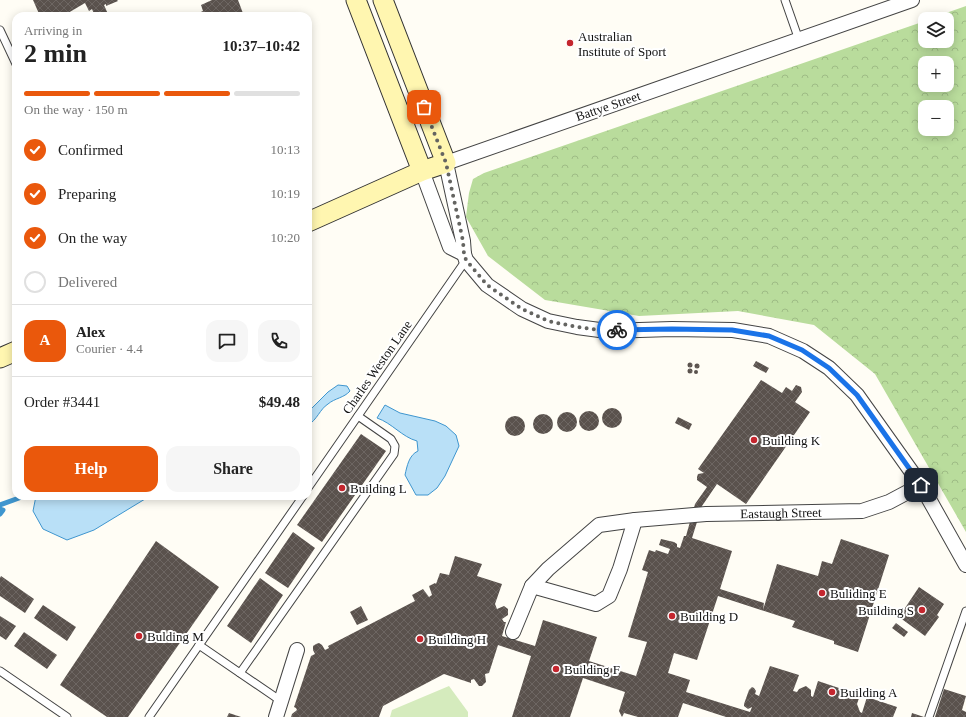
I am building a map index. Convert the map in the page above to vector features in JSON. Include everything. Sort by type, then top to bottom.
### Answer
[{"type":"street","points":[[356,0],[450,246],[465,257],[487,285],[522,309],[548,321],[577,327],[607,331],[672,329],[732,330],[769,336],[802,350],[829,368],[857,395],[921,485],[966,565]]},
{"type":"street","points":[[383,0],[446,163],[463,241],[465,257]]},
{"type":"street","name":"Battye Street","points":[[312,220],[422,171],[912,0]]},
{"type":"street","points":[[0,358],[12,353]]},
{"type":"street","name":"Eastaugh Street","points":[[514,632],[532,586],[548,569],[599,525],[635,520],[706,514],[862,511],[889,502],[921,485]]},
{"type":"street","points":[[532,586],[596,604],[609,596],[620,569],[635,520]]},
{"type":"street","points":[[276,717],[297,650]]},
{"type":"lane","points":[[785,0],[799,40]]},
{"type":"lane","points":[[0,30],[12,56]]},
{"type":"lane","name":"Charles Weston Lane","points":[[312,482],[465,257]]},
{"type":"lane","points":[[240,673],[394,454],[395,446],[391,439],[358,416]]},
{"type":"lane","points":[[149,717],[299,500]]},
{"type":"lane","points":[[929,717],[966,611]]},
{"type":"lane","points":[[199,645],[281,701]]},
{"type":"lane","points":[[0,671],[67,717]]},
{"type":"green space","points":[[966,6],[966,532],[875,374],[814,325],[738,311],[639,316],[545,300],[488,256],[466,217],[469,193],[473,179],[484,173],[918,23],[918,48],[954,48],[954,12],[949,12]]},
{"type":"green space","points":[[449,686],[468,712],[468,717],[390,717],[392,710]]},
{"type":"water","points":[[338,385],[347,386],[350,391],[325,406],[312,422],[312,408],[328,392]]},
{"type":"water","points":[[385,405],[400,413],[435,421],[446,426],[456,435],[459,446],[445,476],[437,488],[428,495],[416,495],[405,475],[410,458],[418,451],[417,441],[377,418]]},
{"type":"water","points":[[35,500],[143,500],[94,530],[67,540],[43,529],[33,511]]},
{"type":"building","points":[[33,0],[118,1],[106,6],[106,4],[104,5],[107,12],[93,12],[92,9],[89,11],[85,3],[70,12],[38,12]]},
{"type":"building","points":[[212,0],[238,0],[242,12],[201,12],[203,11],[201,5]]},
{"type":"building","points":[[756,361],[769,368],[766,373],[753,366]]},
{"type":"building","points":[[688,363],[692,363],[692,367],[688,367]]},
{"type":"building","points":[[695,364],[699,364],[699,368],[695,368]]},
{"type":"building","points":[[688,369],[692,369],[692,373],[688,373]]},
{"type":"building","points":[[694,370],[698,370],[698,374],[694,374]]},
{"type":"building","points":[[761,380],[782,393],[786,387],[792,391],[796,385],[801,387],[802,392],[795,402],[810,412],[746,504],[717,484],[702,506],[692,538],[732,551],[720,589],[764,603],[763,610],[777,564],[818,576],[822,561],[832,564],[841,539],[889,555],[858,652],[834,644],[834,641],[792,627],[795,621],[718,596],[697,660],[674,653],[668,673],[690,680],[686,692],[750,712],[752,707],[748,709],[744,706],[749,690],[752,687],[754,688],[756,691],[755,694],[759,696],[770,666],[799,675],[793,691],[797,692],[799,689],[806,686],[811,690],[811,696],[813,697],[818,681],[860,695],[857,704],[860,712],[862,713],[867,697],[897,707],[893,717],[726,717],[683,703],[678,717],[638,717],[624,713],[622,717],[619,711],[625,692],[583,678],[570,717],[512,717],[531,656],[498,645],[489,673],[485,674],[486,682],[482,686],[479,686],[474,679],[471,680],[471,683],[444,674],[383,706],[379,717],[291,717],[297,710],[294,707],[311,656],[315,654],[313,646],[319,643],[325,650],[329,648],[328,646],[415,601],[412,595],[423,589],[429,597],[432,595],[429,586],[435,583],[436,584],[440,573],[449,575],[455,556],[482,564],[477,576],[502,584],[495,604],[497,609],[504,606],[508,609],[508,615],[502,619],[506,622],[502,636],[535,646],[543,620],[597,637],[589,661],[636,676],[647,642],[628,637],[648,572],[642,570],[649,550],[655,552],[656,550],[668,554],[670,549],[659,545],[661,539],[674,542],[677,544],[677,547],[680,548],[684,536],[686,536],[695,504],[707,487],[697,480],[698,474],[704,473],[698,469]]},
{"type":"building","points":[[608,408],[616,408],[622,414],[622,422],[616,428],[608,428],[602,422],[602,414]]},
{"type":"building","points":[[585,411],[593,411],[599,417],[599,425],[593,431],[585,431],[579,425],[579,417]]},
{"type":"building","points":[[563,412],[571,412],[577,418],[577,426],[571,432],[563,432],[557,426],[557,418]]},
{"type":"building","points":[[539,414],[547,414],[553,420],[553,428],[547,434],[539,434],[533,428],[533,420]]},
{"type":"building","points":[[511,416],[519,416],[525,422],[525,430],[519,436],[511,436],[505,430],[505,422]]},
{"type":"building","points":[[678,417],[692,424],[689,430],[675,423]]},
{"type":"building","name":"Building L","points":[[361,434],[386,451],[322,542],[297,525]]},
{"type":"building","points":[[293,532],[315,548],[288,588],[265,573]]},
{"type":"building","name":"Bulding M","points":[[156,541],[219,587],[128,717],[107,717],[60,685]]},
{"type":"building","points":[[1,576],[34,599],[25,613],[0,596]]},
{"type":"building","points":[[260,578],[283,595],[251,643],[227,626]]},
{"type":"building","name":"Building S","points":[[919,587],[944,604],[937,615],[939,617],[925,636],[899,617]]},
{"type":"building","points":[[43,605],[76,627],[67,641],[34,618]]},
{"type":"building","points":[[361,606],[368,620],[357,625],[350,612]]},
{"type":"building","points":[[0,616],[16,626],[6,640],[0,636]]},
{"type":"building","points":[[896,623],[908,632],[904,637],[892,628]]},
{"type":"building","points":[[24,632],[57,655],[47,669],[14,646]]},
{"type":"building","points":[[944,689],[966,696],[962,710],[966,712],[966,717],[935,717]]},
{"type":"building","points":[[229,713],[241,717],[227,717]]},
{"type":"building","name":"Building A","points":[[912,713],[924,717],[911,717]]},
{"type":"waterway","points":[[0,505],[14,500]]},
{"type":"waterway","points":[[0,509],[3,510],[0,514]]},
{"type":"way so far","points":[[424,107],[446,163],[466,260],[487,285],[522,309],[548,321],[607,331],[617,330]]},
{"type":"place","name":"Australian Institute of Sport","points":[[570,43]]},
{"type":"place","name":"Building K","points":[[754,440]]},
{"type":"place","name":"Building L","points":[[342,488]]},
{"type":"place","name":"Buliding E","points":[[822,593]]},
{"type":"place","name":"Building S","points":[[922,610]]},
{"type":"place","name":"Building D","points":[[672,616]]},
{"type":"place","name":"Bulding M","points":[[139,636]]},
{"type":"place","name":"Building H","points":[[420,639]]},
{"type":"place","name":"Building F","points":[[556,669]]},
{"type":"place","name":"Building A","points":[[832,692]]},
{"type":"route","points":[[617,330],[732,330],[769,336],[802,350],[829,368],[857,395],[921,485]]}]
